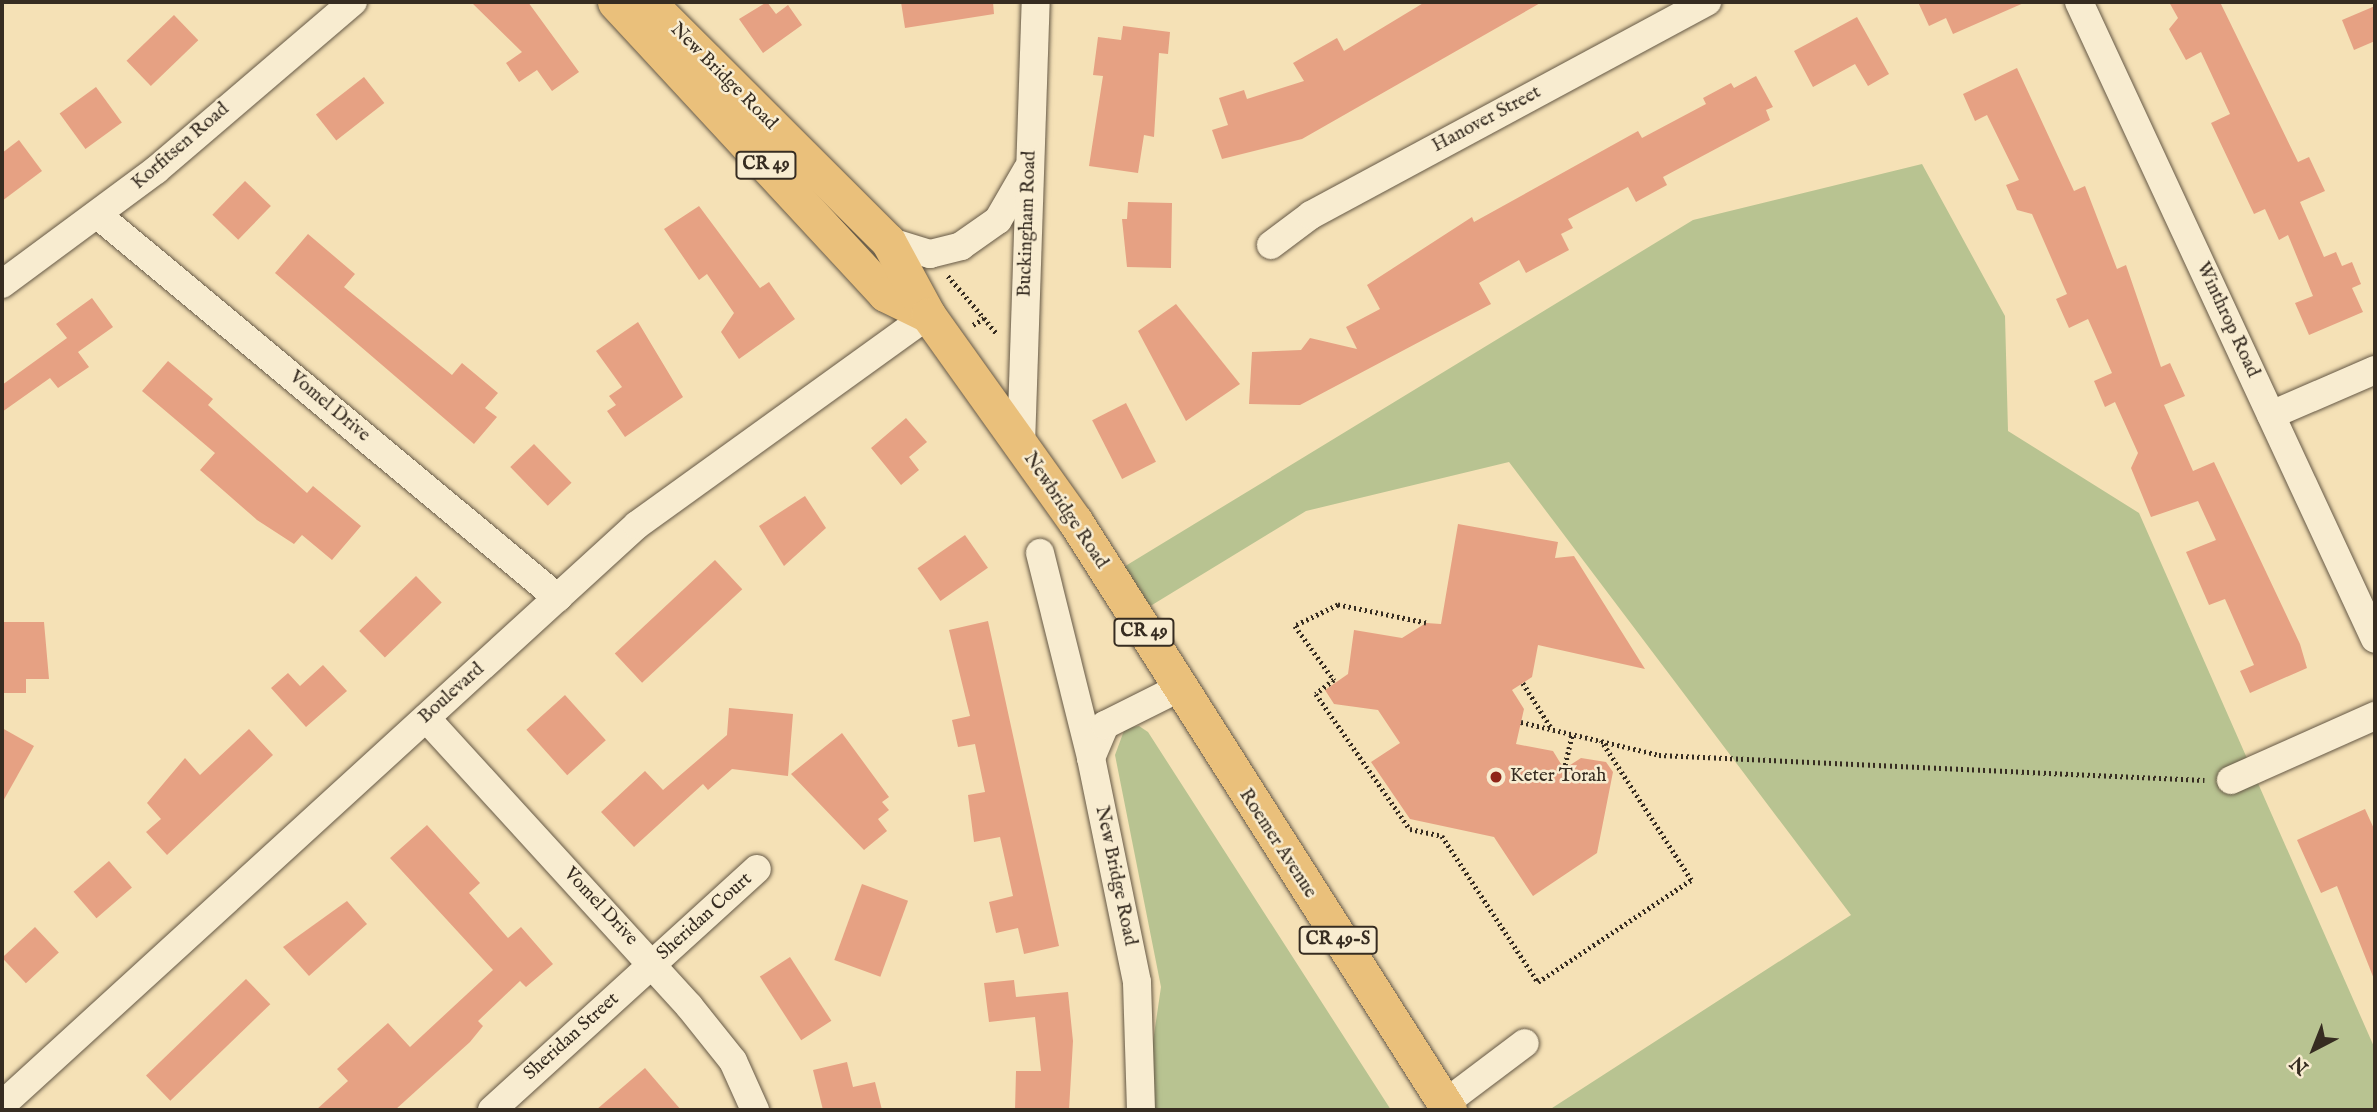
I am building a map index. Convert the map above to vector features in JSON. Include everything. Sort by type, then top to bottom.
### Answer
[{"type":"main road","name":"New Bridge Road","points":[[615,2],[885,294],[928,315]]},
{"type":"main road","name":"New Bridge Road","points":[[648,2],[888,241],[928,315],[1021,445]]},
{"type":"main road","name":"Newbridge Road","points":[[1021,445],[1109,576]]},
{"type":"main road","name":"Roemer Avenue","points":[[1109,576],[1177,689],[1446,1107]]},
{"type":"street","name":"Korfitsen Road","points":[[2,284],[99,216],[353,2]]},
{"type":"street","name":"Buckingham Road","points":[[1021,445],[1036,2]]},
{"type":"street","name":"Hanover Street","points":[[1270,245],[1311,215],[1707,2]]},
{"type":"street","name":"Winthrop Road","points":[[2079,2],[2375,639]]},
{"type":"street","points":[[888,241],[930,254],[961,246],[998,220],[1030,165]]},
{"type":"street","name":"Vomel Drive","points":[[99,216],[558,598]]},
{"type":"street","name":"Boulevard","points":[[2,1105],[558,598],[704,471],[928,315]]},
{"type":"street","points":[[2271,415],[2375,370]]},
{"type":"street","name":"New Bridge Road","points":[[1040,553],[1091,758],[1137,982],[1141,1110]]},
{"type":"street","points":[[1091,758],[1105,725],[1177,689]]},
{"type":"street","points":[[2221,778],[2375,716]]},
{"type":"street","name":"Vomel Drive","points":[[426,718],[652,964],[733,1061],[755,1110]]},
{"type":"street","name":"Sheridan Court","points":[[652,964],[757,869]]},
{"type":"street","name":"Sheridan Street","points":[[492,1110],[652,964]]},
{"type":"street","points":[[1446,1107],[1525,1044]]},
{"type":"path","points":[[948,275],[1002,339]]},
{"type":"path","points":[[972,326],[984,318]]},
{"type":"path","points":[[1426,623],[1338,604],[1295,626],[1334,680],[1315,694],[1410,829],[1442,836],[1538,982],[1691,880],[1601,741]]},
{"type":"path","points":[[1523,683],[1552,730]]},
{"type":"path","points":[[1521,722],[1659,755],[2200,782],[2221,778]]},
{"type":"path","points":[[1564,765],[1572,735]]},
{"type":"green space","points":[[1922,164],[2005,316],[2008,431],[2139,513],[2375,1049],[2375,1110],[1549,1110],[1851,915],[1509,462],[1306,511],[1134,616],[1109,576],[1693,220]]},
{"type":"green space","points":[[1139,726],[1148,732],[1391,1110],[1143,1110],[1161,987],[1115,755],[1125,728]]},
{"type":"building","points":[[471,2],[528,2],[579,72],[552,91],[537,70],[519,82],[506,63],[522,52]]},
{"type":"building","points":[[767,2],[776,14],[788,5],[802,25],[763,53],[739,19]]},
{"type":"building","points":[[901,2],[993,2],[994,14],[905,28]]},
{"type":"building","points":[[1425,2],[1542,2],[1302,139],[1222,159],[1212,130],[1228,125],[1219,98],[1244,90],[1247,99],[1304,81],[1293,63],[1337,38],[1344,51]]},
{"type":"building","points":[[1918,2],[2026,2],[1953,34],[1946,18],[1929,26]]},
{"type":"building","points":[[2169,2],[2220,2],[2298,162],[2309,157],[2325,191],[2300,202],[2324,257],[2336,252],[2342,266],[2352,262],[2361,284],[2352,288],[2363,312],[2309,335],[2295,303],[2313,296],[2288,235],[2279,240],[2265,209],[2254,214],[2211,123],[2230,114],[2201,52],[2186,60],[2169,29],[2178,18]]},
{"type":"building","points":[[2375,6],[2375,41],[2354,50],[2342,20]]},
{"type":"building","points":[[174,15],[198,40],[151,86],[127,61]]},
{"type":"building","points":[[1857,17],[1889,74],[1868,86],[1855,64],[1813,87],[1794,51]]},
{"type":"building","points":[[1123,26],[1170,32],[1168,54],[1159,53],[1154,137],[1144,135],[1138,173],[1089,166],[1103,76],[1093,75],[1098,37],[1121,40]]},
{"type":"building","points":[[2017,68],[2074,191],[2085,186],[2117,269],[2126,265],[2161,367],[2170,363],[2185,396],[2164,405],[2193,471],[2214,462],[2300,644],[2307,668],[2250,693],[2240,671],[2254,665],[2225,599],[2209,605],[2186,552],[2216,540],[2198,501],[2151,517],[2131,468],[2138,453],[2115,402],[2105,407],[2094,381],[2112,373],[2088,319],[2069,328],[2056,299],[2067,294],[2032,214],[2017,210],[2006,185],[2019,180],[1987,115],[1975,121],[1963,94]]},
{"type":"building","points":[[1756,76],[1773,107],[1766,110],[1770,120],[1663,177],[1667,185],[1636,202],[1628,187],[1568,219],[1573,228],[1561,234],[1569,250],[1526,273],[1519,260],[1479,283],[1491,304],[1300,405],[1249,404],[1252,352],[1301,350],[1310,338],[1357,349],[1346,327],[1380,309],[1367,285],[1472,217],[1474,222],[1638,131],[1642,138],[1706,104],[1703,98],[1731,83],[1734,88]]},
{"type":"building","points":[[364,77],[384,103],[336,141],[316,115]]},
{"type":"building","points":[[96,87],[122,123],[85,149],[60,113]]},
{"type":"building","points":[[19,140],[42,171],[2,201],[2,153]]},
{"type":"building","points":[[245,181],[271,206],[238,240],[212,215]]},
{"type":"building","points":[[1128,202],[1172,203],[1171,268],[1127,267],[1122,219],[1127,219]]},
{"type":"building","points":[[699,206],[760,288],[769,282],[795,319],[739,359],[721,332],[734,313],[707,274],[699,280],[664,229]]},
{"type":"building","points":[[308,234],[355,274],[344,287],[452,375],[462,363],[498,393],[485,408],[497,417],[474,444],[275,273]]},
{"type":"building","points":[[92,298],[113,327],[78,352],[89,367],[58,388],[50,378],[2,412],[2,385],[67,338],[56,324]]},
{"type":"building","points":[[1176,304],[1240,384],[1186,421],[1138,331]]},
{"type":"building","points":[[638,322],[683,397],[625,437],[607,411],[616,405],[609,396],[622,387],[596,351]]},
{"type":"building","points":[[168,361],[213,399],[208,405],[307,493],[313,486],[361,526],[332,560],[302,535],[294,544],[257,520],[200,470],[215,453],[142,391]]},
{"type":"building","points":[[1126,403],[1156,462],[1122,479],[1092,420]]},
{"type":"building","points":[[906,418],[927,442],[909,457],[919,470],[901,485],[871,448]]},
{"type":"building","points":[[534,444],[572,483],[548,506],[510,467]]},
{"type":"building","points":[[805,496],[826,528],[784,566],[759,526]]},
{"type":"building","points":[[1458,524],[1558,542],[1555,558],[1574,556],[1645,669],[1538,645],[1532,677],[1512,690],[1524,709],[1516,744],[1553,751],[1564,769],[1581,758],[1606,762],[1613,772],[1597,853],[1533,896],[1494,837],[1410,819],[1371,762],[1400,743],[1378,710],[1334,704],[1325,690],[1348,674],[1354,630],[1402,638],[1426,623],[1441,624]]},
{"type":"building","points":[[965,535],[988,568],[940,601],[917,568]]},
{"type":"building","points":[[715,560],[742,589],[642,683],[615,653]]},
{"type":"building","points":[[416,576],[442,603],[385,657],[359,631]]},
{"type":"building","points":[[988,621],[1059,946],[1024,954],[1018,928],[996,933],[989,902],[1013,896],[1000,837],[974,842],[968,795],[985,792],[975,744],[958,747],[952,720],[970,716],[949,630]]},
{"type":"building","points":[[2,622],[44,622],[49,679],[26,679],[26,693],[2,693]]},
{"type":"building","points":[[323,665],[347,691],[306,727],[271,688],[288,673],[300,686]]},
{"type":"building","points":[[565,695],[606,740],[567,775],[526,730]]},
{"type":"building","points":[[729,708],[793,714],[788,776],[732,769],[708,790],[703,784],[634,847],[601,812],[645,771],[663,790],[727,735]]},
{"type":"building","points":[[2,728],[34,746],[2,803]]},
{"type":"building","points":[[249,729],[273,755],[167,855],[146,832],[161,819],[147,803],[185,758],[200,775]]},
{"type":"building","points":[[842,733],[889,797],[882,802],[889,810],[878,819],[887,831],[864,850],[791,774]]},
{"type":"building","points":[[2365,809],[2375,831],[2374,979],[2337,886],[2321,893],[2297,840]]},
{"type":"building","points":[[427,825],[480,883],[469,893],[508,938],[521,927],[553,964],[526,987],[520,981],[478,1021],[483,1026],[470,1042],[395,1110],[316,1110],[348,1081],[337,1069],[388,1023],[410,1047],[493,970],[390,858]]},
{"type":"building","points":[[109,861],[132,887],[96,918],[74,892]]},
{"type":"building","points":[[862,884],[908,901],[880,977],[834,960]]},
{"type":"building","points":[[347,901],[367,924],[309,976],[283,947]]},
{"type":"building","points":[[35,927],[59,953],[26,983],[2,958]]},
{"type":"building","points":[[790,957],[831,1021],[801,1040],[760,977]]},
{"type":"building","points":[[246,979],[270,1004],[170,1101],[146,1076]]},
{"type":"building","points":[[1014,980],[1016,997],[1068,992],[1073,1041],[1069,1110],[1015,1110],[1016,1071],[1041,1071],[1035,1017],[989,1022],[984,983]]},
{"type":"building","points":[[847,1062],[853,1087],[875,1082],[882,1110],[823,1110],[813,1070]]},
{"type":"building","points":[[645,1068],[681,1110],[596,1110]]},
{"type":"place","name":"Keter Torah","points":[[1496,777]]}]
